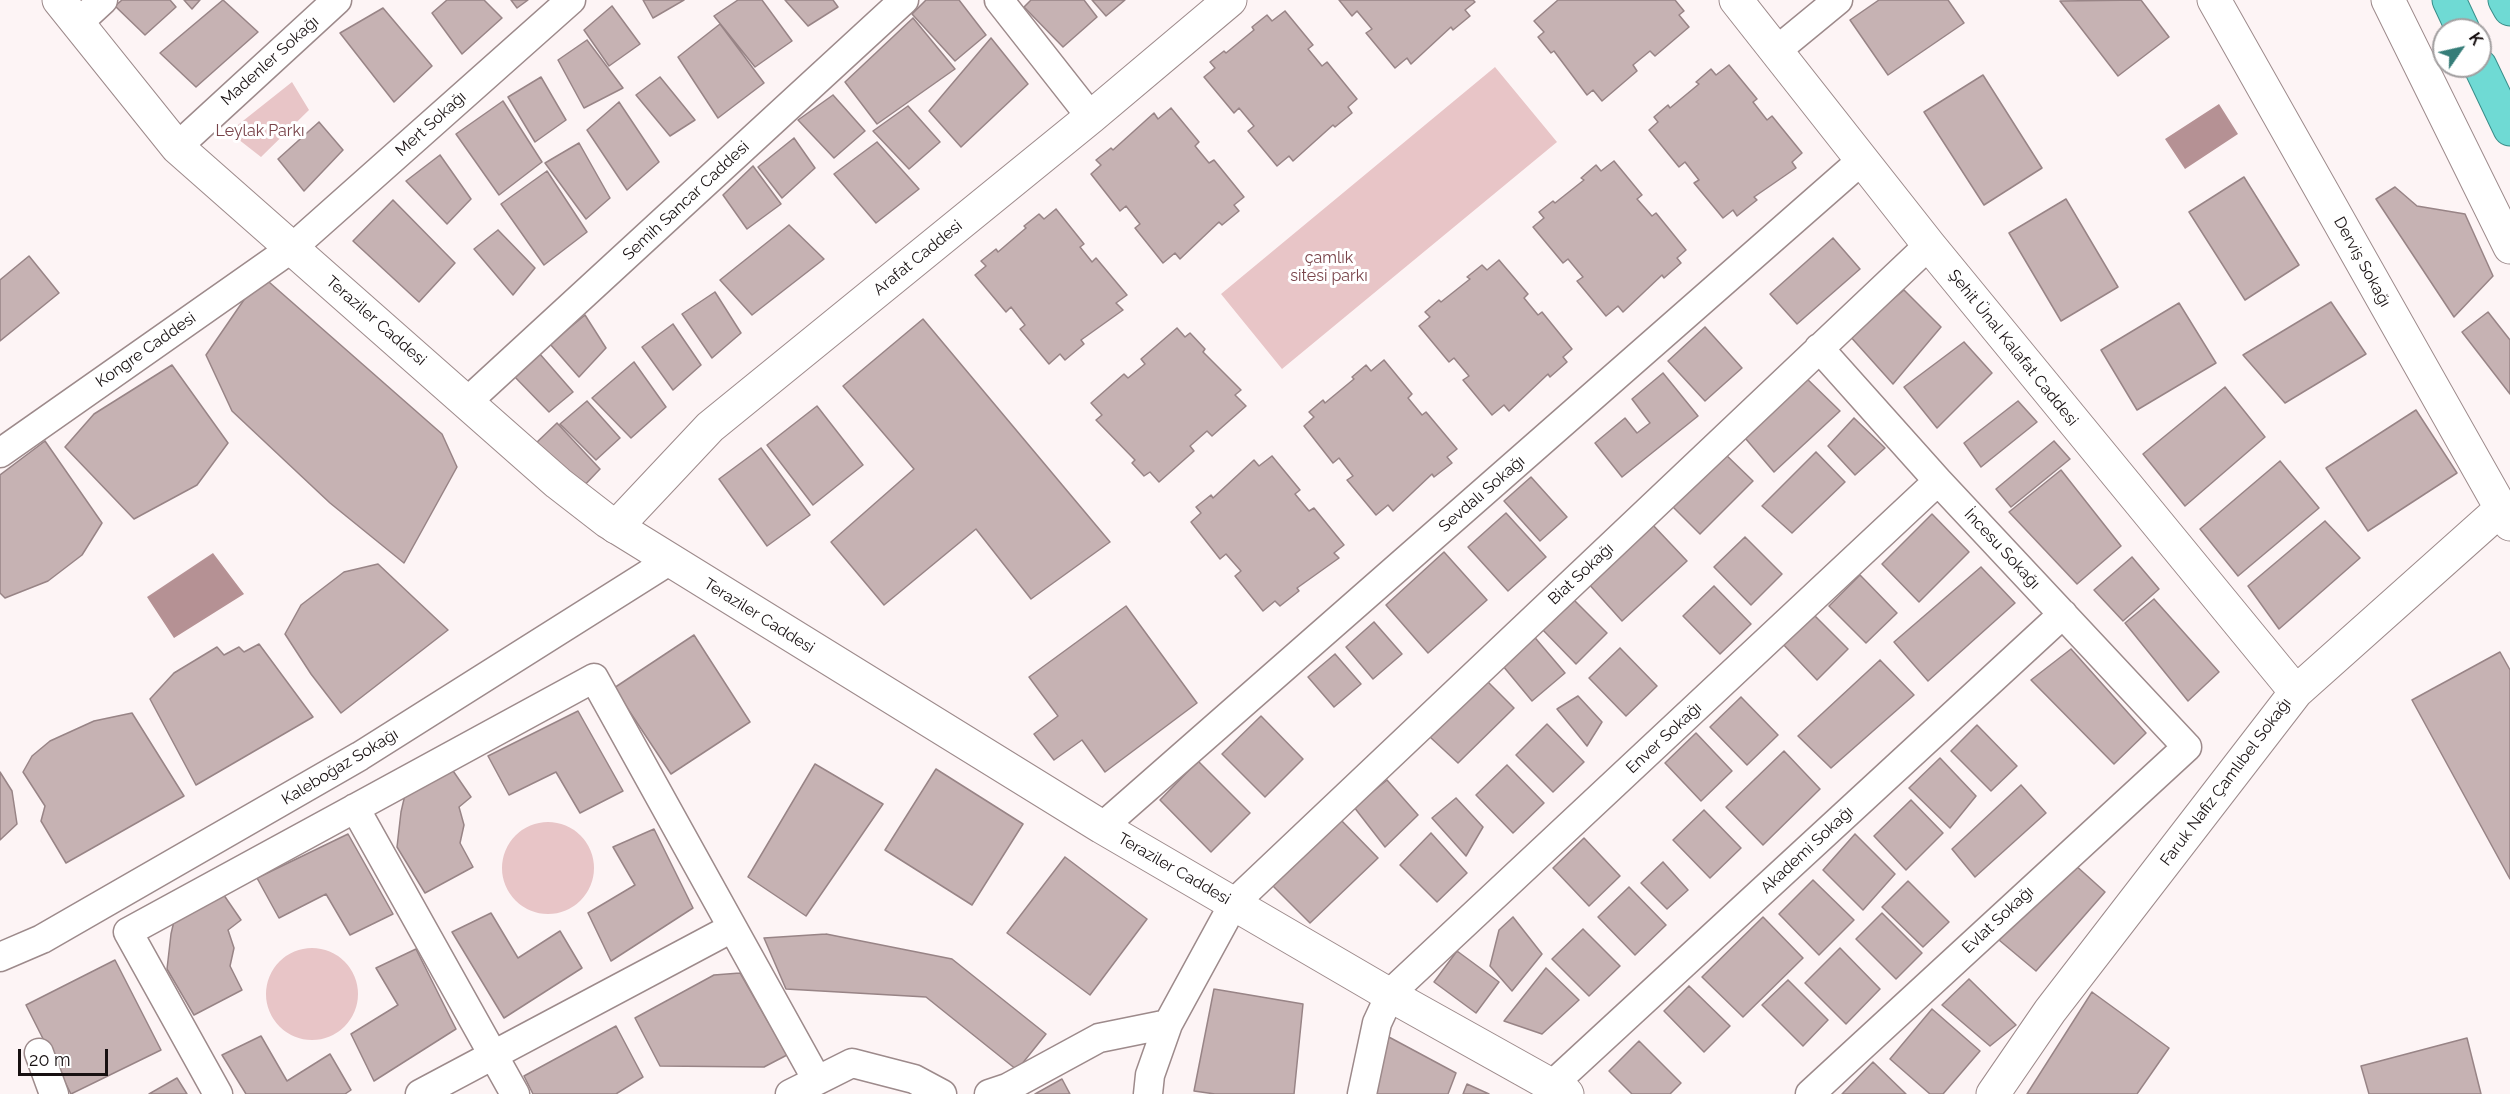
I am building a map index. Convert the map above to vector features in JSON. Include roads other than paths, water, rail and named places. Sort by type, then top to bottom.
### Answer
[{"type":"highway","points":[[2449,0],[2457,18]]},
{"type":"highway","points":[[2505,0],[2510,9]]},
{"type":"highway","points":[[2486,78],[2510,129]]},
{"type":"street","points":[[68,12],[103,0]]},
{"type":"street","name":"Madenler Sokağı","points":[[177,147],[337,0]]},
{"type":"street","name":"Mert Sokağı","points":[[292,248],[571,0]]},
{"type":"street","name":"Semih Sancar Caddesi","points":[[468,401],[904,0]]},
{"type":"street","points":[[999,0],[1092,117]]},
{"type":"street","name":"Arafat Caddesi","points":[[616,527],[710,427],[1092,117],[1230,0]]},
{"type":"street","name":"Şehit Ünal Kalafat Caddesi","points":[[1736,0],[1929,244],[2296,692]]},
{"type":"street","points":[[1776,51],[1838,0]]},
{"type":"street","name":"Derviş Sokağı","points":[[2214,0],[2506,517]]},
{"type":"street","points":[[2388,0],[2510,247]]},
{"type":"street","name":"Teraziler Caddesi","points":[[68,12],[177,147],[468,401],[558,483],[616,527],[1101,827],[1559,1090]]},
{"type":"street","name":"Sevdalı Sokağı","points":[[1101,827],[1862,160]]},
{"type":"street","name":"Biat Sokağı","points":[[1148,1094],[1150,1075],[1168,1024],[1234,903],[1929,244]]},
{"type":"street","name":"Kongre Caddesi","points":[[0,453],[292,248]]},
{"type":"street","name":"İncesu Sokağı","points":[[1819,348],[1938,481],[2187,747]]},
{"type":"street","name":"Enver Sokağı","points":[[1390,995],[1938,481]]},
{"type":"street","name":"Faruk Nafiz Çamlıbel Sokağı","points":[[1993,1094],[2050,1011],[2296,692],[2506,517]]},
{"type":"street","name":"Kaleboğaz Sokağı","points":[[0,957],[42,939],[360,756],[669,561]]},
{"type":"street","name":"Akademi Sokağı","points":[[1559,1090],[2063,615]]},
{"type":"street","points":[[218,1094],[128,932],[594,678],[817,1080]]},
{"type":"street","name":"Evlat Sokağı","points":[[1810,1094],[2187,747]]},
{"type":"street","points":[[355,808],[515,1094]]},
{"type":"street","points":[[420,1094],[732,928]]},
{"type":"street","points":[[1362,1094],[1377,1023],[1390,995]]},
{"type":"street","points":[[989,1094],[1007,1088],[1100,1038],[1168,1024]]},
{"type":"street","points":[[39,1053],[54,1094]]},
{"type":"street","points":[[790,1094],[852,1064],[914,1079],[942,1094]]},
{"type":"park label","name":"Leylak Parkı","points":[[260,131]]},
{"type":"park label","name":"çamlık sitesi parkı","points":[[1329,267]]}]
